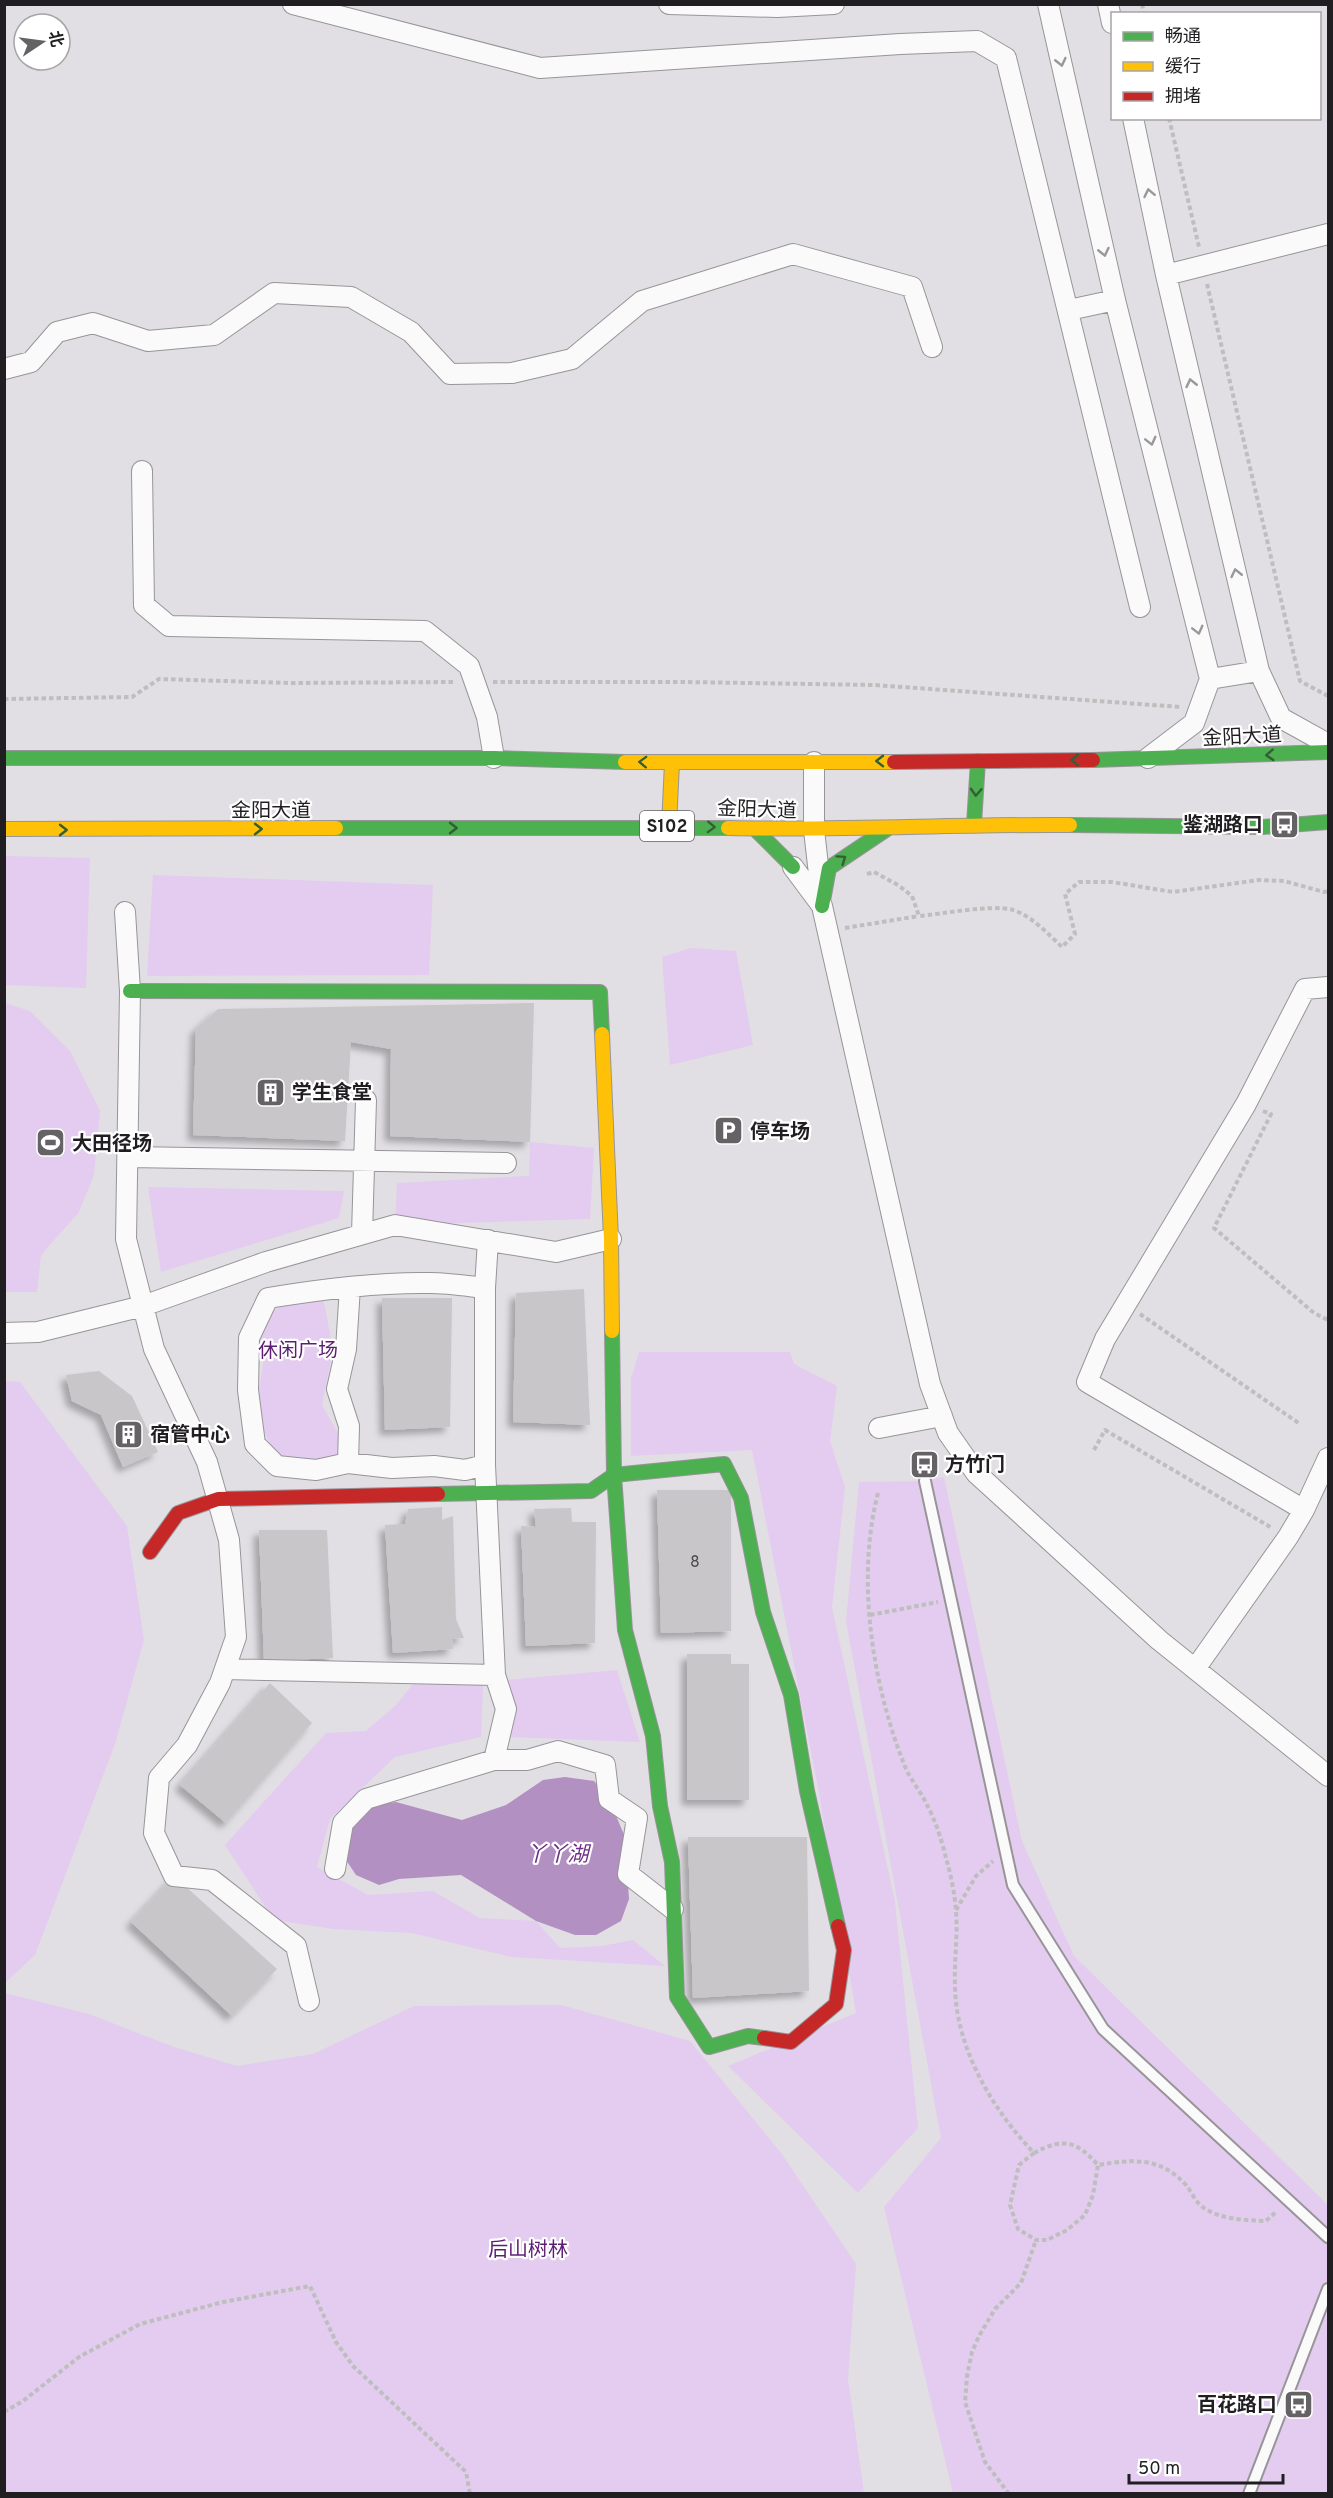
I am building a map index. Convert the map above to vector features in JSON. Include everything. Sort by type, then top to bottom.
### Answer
[{"type":"main road","name":"金阳大道","points":[[4,758],[494,758],[672,763],[1145,760],[1329,752]]},
{"type":"main road","points":[[975,824],[978,761]]},
{"type":"main road","points":[[669,826],[672,763]]},
{"type":"main road","name":"金阳大道","points":[[4,829],[669,826],[814,830],[975,824],[1263,827],[1329,822]]},
{"type":"main road","points":[[755,829],[793,867]]},
{"type":"main road","points":[[822,906],[829,868],[887,829]]},
{"type":"main road","points":[[130,992],[600,992],[611,1239],[614,1475],[625,1630],[653,1736],[660,1806],[672,1862],[677,1997],[709,2048],[748,2036],[791,2042],[836,2004],[844,1950],[807,1791],[791,1695],[763,1612],[741,1498],[724,1464],[614,1475],[591,1491],[218,1499],[178,1513],[150,1552]]},
{"type":"street","points":[[293,4],[540,68],[977,41],[1006,58],[1140,607]]},
{"type":"street","points":[[669,4],[777,7],[834,4]]},
{"type":"street","points":[[1048,4],[1115,300],[1210,679],[1194,723],[1145,760]]},
{"type":"street","points":[[1133,120],[1166,275],[1259,671],[1281,718],[1329,744]]},
{"type":"street","points":[[1166,275],[1329,234]]},
{"type":"street","points":[[4,369],[31,362],[57,332],[93,323],[148,341],[214,335],[274,294],[351,297],[411,332],[450,374],[512,373],[572,359],[642,301],[793,254],[912,287],[932,347]]},
{"type":"street","points":[[1069,309],[1115,300]]},
{"type":"street","points":[[142,471],[144,605],[169,626],[425,631],[469,666],[487,717],[494,758]]},
{"type":"street","points":[[1210,679],[1259,671]]},
{"type":"street","points":[[814,762],[814,830],[822,906],[930,1384],[948,1433],[976,1473],[1159,1640],[1329,1776]]},
{"type":"street","points":[[793,867],[822,906]]},
{"type":"street","points":[[125,912],[130,992],[126,1239],[154,1349],[207,1462],[218,1499],[229,1540],[236,1637],[220,1683],[187,1745],[159,1778],[154,1833],[174,1876],[212,1880],[296,1946],[309,2001]]},
{"type":"street","points":[[1304,1510],[1087,1382],[1105,1339],[1246,1104],[1305,989],[1329,987]]},
{"type":"street","points":[[362,1234],[366,1100]]},
{"type":"street","points":[[128,1157],[506,1163]]},
{"type":"street","points":[[4,1333],[38,1332],[143,1306],[266,1262],[395,1225],[556,1252],[611,1239]]},
{"type":"street","points":[[488,1240],[485,1288],[485,1465],[495,1675],[506,1709],[494,1760]]},
{"type":"street","points":[[485,1288],[432,1283],[350,1287],[268,1298],[249,1338],[248,1390],[255,1444],[277,1466],[316,1470],[348,1463],[392,1468],[434,1466],[465,1470],[485,1465]]},
{"type":"street","points":[[348,1463],[349,1426],[338,1389],[346,1349],[350,1287]]},
{"type":"street","points":[[879,1428],[942,1416]]},
{"type":"street","points":[[1195,1670],[1288,1537],[1329,1458]]},
{"type":"street","points":[[225,1669],[495,1675]]},
{"type":"street","points":[[335,1869],[344,1823],[366,1799],[494,1760],[527,1760],[558,1751],[605,1765],[609,1799],[637,1818],[628,1874],[673,1909]]},
{"type":"lane","points":[[925,1481],[1012,1885],[1102,2029],[1329,2236]]},
{"type":"lane","points":[[1249,2493],[1329,2289]]},
{"type":"path","points":[[1169,120],[1300,681],[1329,696]]},
{"type":"path","points":[[4,699],[132,697],[159,679],[289,683],[684,682],[874,685],[1199,708]]},
{"type":"path","points":[[862,877],[879,866]]},
{"type":"path","points":[[870,873],[874,872],[898,885],[912,896],[919,916]]},
{"type":"path","points":[[845,928],[919,916],[991,908],[1014,910],[1039,926],[1062,947],[1075,934],[1065,894],[1079,882],[1112,882],[1173,892],[1260,880],[1284,881],[1329,891]]},
{"type":"path","points":[[1246,1104],[1271,1114],[1214,1228],[1314,1313],[1329,1320]]},
{"type":"path","points":[[1127,1305],[1300,1424]]},
{"type":"path","points":[[1094,1450],[1105,1430],[1288,1537]]},
{"type":"path","points":[[878,1493],[868,1540],[871,1633],[885,1703],[904,1765],[927,1805],[946,1857],[956,1910],[955,1987],[965,2047],[981,2079],[1005,2116],[1034,2152]]},
{"type":"path","points":[[870,1615],[935,1604],[950,1598]]},
{"type":"path","points":[[956,1910],[976,1876],[1005,1850]]},
{"type":"path","points":[[1053,2143],[1072,2144],[1085,2151],[1098,2165],[1093,2195],[1085,2215],[1067,2230],[1047,2240],[1036,2240],[1018,2229],[1010,2205],[1019,2165],[1034,2152],[1053,2143]]},
{"type":"path","points":[[1098,2165],[1128,2160],[1151,2163],[1171,2170],[1187,2186],[1202,2207],[1222,2217],[1266,2221],[1279,2210],[1287,2199]]},
{"type":"path","points":[[1009,2493],[985,2462],[964,2402],[972,2352],[979,2336],[994,2309],[1021,2283],[1036,2240]]},
{"type":"path","points":[[4,2412],[23,2401],[79,2357],[140,2324],[223,2302],[310,2286],[336,2342],[353,2366],[466,2472],[470,2493]]},
{"type":"green space","points":[[5,856],[90,858],[86,988],[5,985]]},
{"type":"green space","points":[[153,875],[433,885],[429,975],[147,976]]},
{"type":"green space","points":[[691,948],[736,951],[753,1045],[670,1065],[662,957]]},
{"type":"green space","name":"大田径场","points":[[5,1003],[30,1011],[70,1051],[100,1111],[94,1175],[79,1212],[41,1255],[37,1292],[5,1292]]},
{"type":"green space","points":[[530,1142],[594,1148],[590,1219],[395,1225],[397,1183],[529,1176]]},
{"type":"green space","points":[[148,1187],[344,1191],[339,1218],[161,1272]]},
{"type":"green space","name":"休闲广场","points":[[323,1297],[333,1350],[322,1405],[347,1449],[326,1460],[301,1466],[275,1453],[261,1426],[258,1396],[263,1365],[261,1334],[271,1314],[287,1299]]},
{"type":"green space","points":[[639,1352],[790,1352],[794,1364],[837,1386],[830,1441],[845,1487],[832,1607],[895,1902],[918,2128],[858,2193],[728,2066],[856,2013],[817,1782],[752,1450],[631,1456],[631,1379]]},
{"type":"green space","points":[[5,1381],[20,1382],[127,1526],[144,1640],[115,1744],[35,1955],[5,1983]]},
{"type":"green space","points":[[944,1477],[1022,1841],[1074,1956],[1328,2205],[1328,2493],[953,2493],[884,2207],[941,2138],[846,1621],[859,1482],[925,1481]]},
{"type":"green space","points":[[617,1670],[640,1742],[506,1737],[506,1680]]},
{"type":"green space","points":[[413,1684],[483,1685],[481,1737],[395,1757],[330,1819],[317,1867],[368,1895],[433,1891],[480,1918],[536,1921],[560,1948],[602,1946],[633,1940],[665,1966],[511,1957],[412,1933],[333,1929],[274,1920],[225,1845],[326,1733],[366,1731],[396,1705]]},
{"type":"green space","name":"后山树林","points":[[5,1993],[89,2014],[174,2047],[237,2066],[313,2054],[414,2006],[561,2005],[690,2041],[781,2153],[856,2264],[848,2379],[864,2493],[5,2494]]},
{"type":"water","name":"丫丫湖","points":[[565,1777],[594,1781],[609,1799],[625,1837],[629,1899],[621,1921],[596,1935],[575,1935],[536,1921],[461,1875],[399,1879],[379,1885],[356,1875],[342,1854],[347,1830],[371,1806],[396,1802],[462,1820],[506,1805],[543,1780]]},
{"type":"building","name":"学生食堂","points":[[534,1003],[530,1142],[390,1136],[391,1049],[351,1042],[345,1141],[193,1135],[196,1029],[218,1009]]},
{"type":"building","points":[[584,1289],[590,1425],[513,1422],[516,1293]]},
{"type":"building","points":[[382,1298],[452,1298],[450,1427],[385,1430]]},
{"type":"building","name":"宿管中心","points":[[99,1371],[132,1396],[158,1452],[123,1467],[101,1415],[72,1401],[66,1375]]},
{"type":"building","points":[[657,1490],[731,1490],[731,1631],[661,1633]]},
{"type":"building","points":[[442,1507],[442,1520],[453,1516],[456,1619],[464,1638],[452,1639],[453,1649],[393,1653],[385,1525],[405,1524],[408,1509]]},
{"type":"building","points":[[571,1508],[572,1522],[596,1522],[595,1643],[526,1646],[521,1526],[536,1527],[534,1509]]},
{"type":"building","points":[[259,1530],[327,1530],[333,1658],[264,1661]]},
{"type":"building","points":[[687,1654],[731,1654],[731,1664],[749,1664],[749,1800],[687,1800]]},
{"type":"building","points":[[270,1683],[312,1723],[226,1823],[180,1785]]},
{"type":"building","points":[[688,1837],[807,1837],[809,1991],[693,1998]]},
{"type":"building","points":[[174,1876],[277,1969],[232,2016],[131,1922]]},
{"type":"traffic: fast","points":[[1093,760],[1328,752]]},
{"type":"traffic: fast","points":[[4,758],[494,758],[625,762]]},
{"type":"traffic: fast","points":[[974,824],[978,761]]},
{"type":"traffic: fast","points":[[1070,825],[1263,827],[1328,822]]},
{"type":"traffic: fast","points":[[336,828],[728,828]]},
{"type":"traffic: fast","points":[[755,829],[793,867]]},
{"type":"traffic: fast","points":[[822,906],[829,868],[887,829]]},
{"type":"traffic: fast","points":[[130,991],[600,992],[602,1034]]},
{"type":"traffic: fast","points":[[612,1331],[614,1475],[625,1630],[653,1736],[660,1806],[672,1862],[677,1997],[709,2047],[748,2036],[764,2038]]},
{"type":"traffic: fast","points":[[438,1494],[591,1491],[614,1475],[724,1464],[741,1498],[763,1612],[791,1695],[807,1791],[838,1926]]},
{"type":"traffic: slow","points":[[625,762],[894,762]]},
{"type":"traffic: slow","points":[[669,826],[672,763]]},
{"type":"traffic: slow","points":[[728,828],[1070,825]]},
{"type":"traffic: slow","points":[[4,829],[336,828]]},
{"type":"traffic: slow","points":[[602,1034],[611,1239],[612,1331]]},
{"type":"traffic: jam","points":[[894,762],[1093,760]]},
{"type":"traffic: jam","points":[[150,1552],[178,1513],[218,1499],[438,1494]]},
{"type":"traffic: jam","points":[[764,2038],[791,2042],[836,2004],[844,1950],[838,1926]]},
{"type":"place","name":"鉴湖路口","points":[[1284,824]]},
{"type":"place","name":"学生食堂","points":[[271,1092]]},
{"type":"place","name":"停车场","points":[[729,1131]]},
{"type":"place","name":"大田径场","points":[[51,1143]]},
{"type":"place","name":"宿管中心","points":[[129,1434]]},
{"type":"place","name":"方竹门","points":[[924,1464]]},
{"type":"place","name":"百花路口","points":[[1298,2404]]}]
